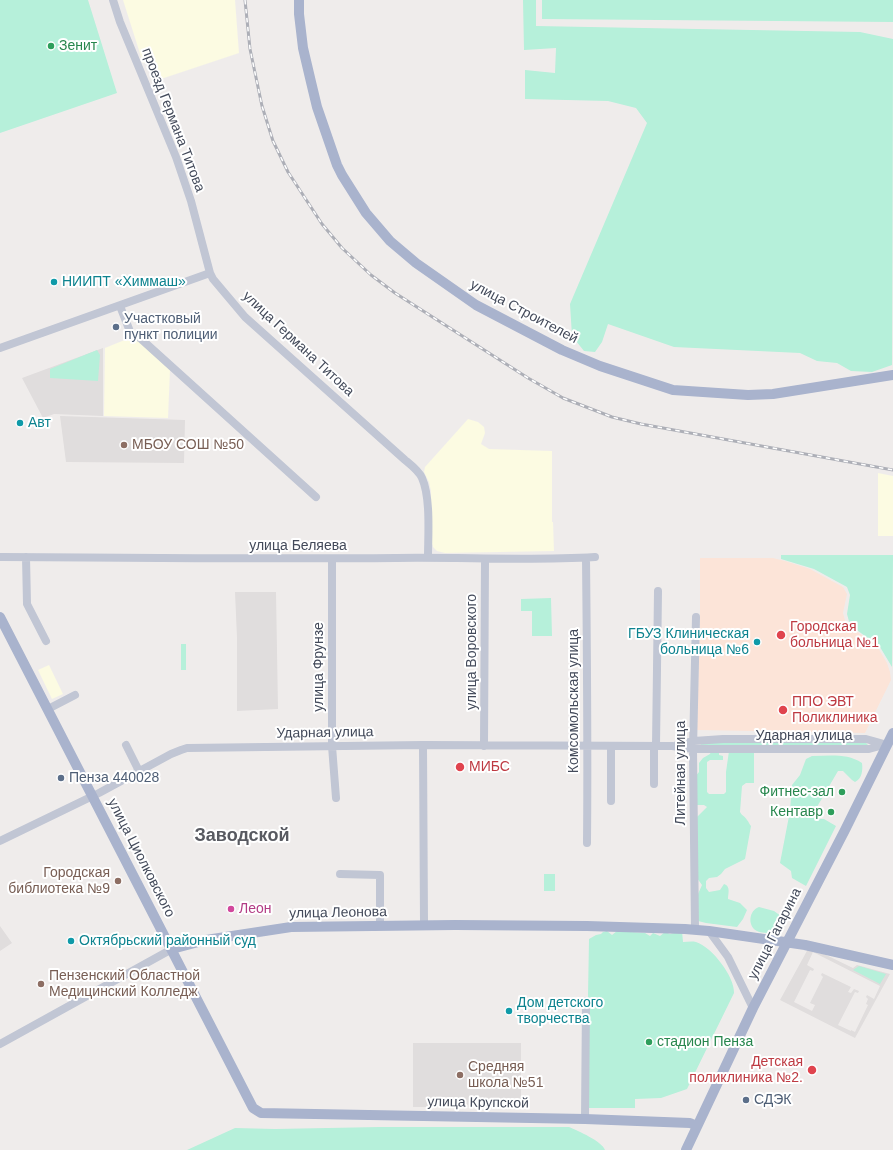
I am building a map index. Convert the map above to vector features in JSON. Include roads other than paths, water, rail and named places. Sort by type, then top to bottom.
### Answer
[{"type":"main road","name":"улица Строителей","points":[[298,0],[304,48],[317,107],[342,175],[366,213],[390,241],[416,263],[476,305],[562,350],[600,366],[673,390],[748,395],[773,394],[893,375]]},
{"type":"main road","name":"улица Циолковского","points":[[2,624],[48,709],[253,1108],[257,1112]]},
{"type":"main road","name":"улица Гагарина","points":[[686,1150],[753,1008],[845,830],[893,733]]},
{"type":"main road","name":"улица Леонова","points":[[172,949],[206,940],[291,928],[424,925],[565,925],[703,930],[786,942],[893,965]]},
{"type":"main road","name":"улица Крупской","points":[[257,1112],[261,1114],[585,1119],[690,1124],[697,1126]]},
{"type":"street","name":"проезд Германа Титова","points":[[113,0],[120,22],[176,157],[210,273]]},
{"type":"street","points":[[0,348],[210,273]]},
{"type":"street","name":"улица Германа Титова","points":[[210,273],[245,317],[420,474],[426,494],[428,558]]},
{"type":"street","points":[[120,306],[131,334],[140,338],[316,497]]},
{"type":"street","name":"улица Беляева","points":[[0,557],[332,559],[595,557]]},
{"type":"street","points":[[26,557],[27,604],[46,641]]},
{"type":"street","name":"Комсомольская улица","points":[[586,558],[588,746],[587,843]]},
{"type":"street","name":"улица Фрунзе","points":[[332,559],[332,746],[336,798]]},
{"type":"street","name":"улица Воровского","points":[[484,746],[485,559]]},
{"type":"street","points":[[654,784],[658,591]]},
{"type":"street","name":"Литейная улица","points":[[696,617],[693,745],[703,930]]},
{"type":"street","points":[[48,709],[75,695]]},
{"type":"street","name":"Ударная улица","points":[[0,841],[92,796],[171,754],[187,748],[423,745],[693,745],[869,749],[874,744],[887,744]]},
{"type":"street","points":[[126,745],[139,771]]},
{"type":"street","points":[[423,745],[424,925]]},
{"type":"street","points":[[611,746],[612,801]]},
{"type":"street","points":[[340,874],[380,875],[380,926]]},
{"type":"street","points":[[703,930],[728,957],[753,1008]]},
{"type":"street","name":"улица Леонова","points":[[0,1044],[172,949]]},
{"type":"street","points":[[585,1119],[586,1001]]},
{"type":"railway","points":[[245,0],[250,49],[262,106],[273,141],[288,172],[322,224],[342,248],[371,275],[395,293],[528,378],[563,398],[612,417],[641,424],[893,470]]},
{"type":"place","name":"Зенит","points":[[51,46]]},
{"type":"place","name":"НИИПТ «Химмаш»","points":[[54,282]]},
{"type":"place","name":"Участковый пункт полиции","points":[[116,327]]},
{"type":"place","name":"Авт","points":[[20,423]]},
{"type":"place","name":"МБОУ СОШ №50","points":[[124,445]]},
{"type":"place","name":"Городская больница №1","points":[[781,635]]},
{"type":"place","name":"ГБУЗ Клиническая больница №6","points":[[757,642]]},
{"type":"place","name":"ППО ЭВТ Поликлиника","points":[[783,710]]},
{"type":"place","name":"МИБС","points":[[460,767]]},
{"type":"place","name":"Пенза 440028","points":[[61,778]]},
{"type":"place","name":"Фитнес-зал","points":[[842,792]]},
{"type":"place","name":"Кентавр","points":[[831,812]]},
{"type":"place","name":"Городская библиотека №9","points":[[118,881]]},
{"type":"place","name":"Леон","points":[[231,909]]},
{"type":"place","name":"Октябрьский районный суд","points":[[71,941]]},
{"type":"place","name":"Пензенский Областной Медицинский Колледж","points":[[41,984]]},
{"type":"place","name":"Дом детского творчества","points":[[509,1011]]},
{"type":"place","name":"стадион Пенза","points":[[649,1042]]},
{"type":"place","name":"Детская поликлиника №2.","points":[[812,1070]]},
{"type":"place","name":"Средняя школа №51","points":[[460,1075]]},
{"type":"place","name":"СДЭК","points":[[746,1100]]},
{"type":"district","name":"Заводской","points":[[242,836]]}]
